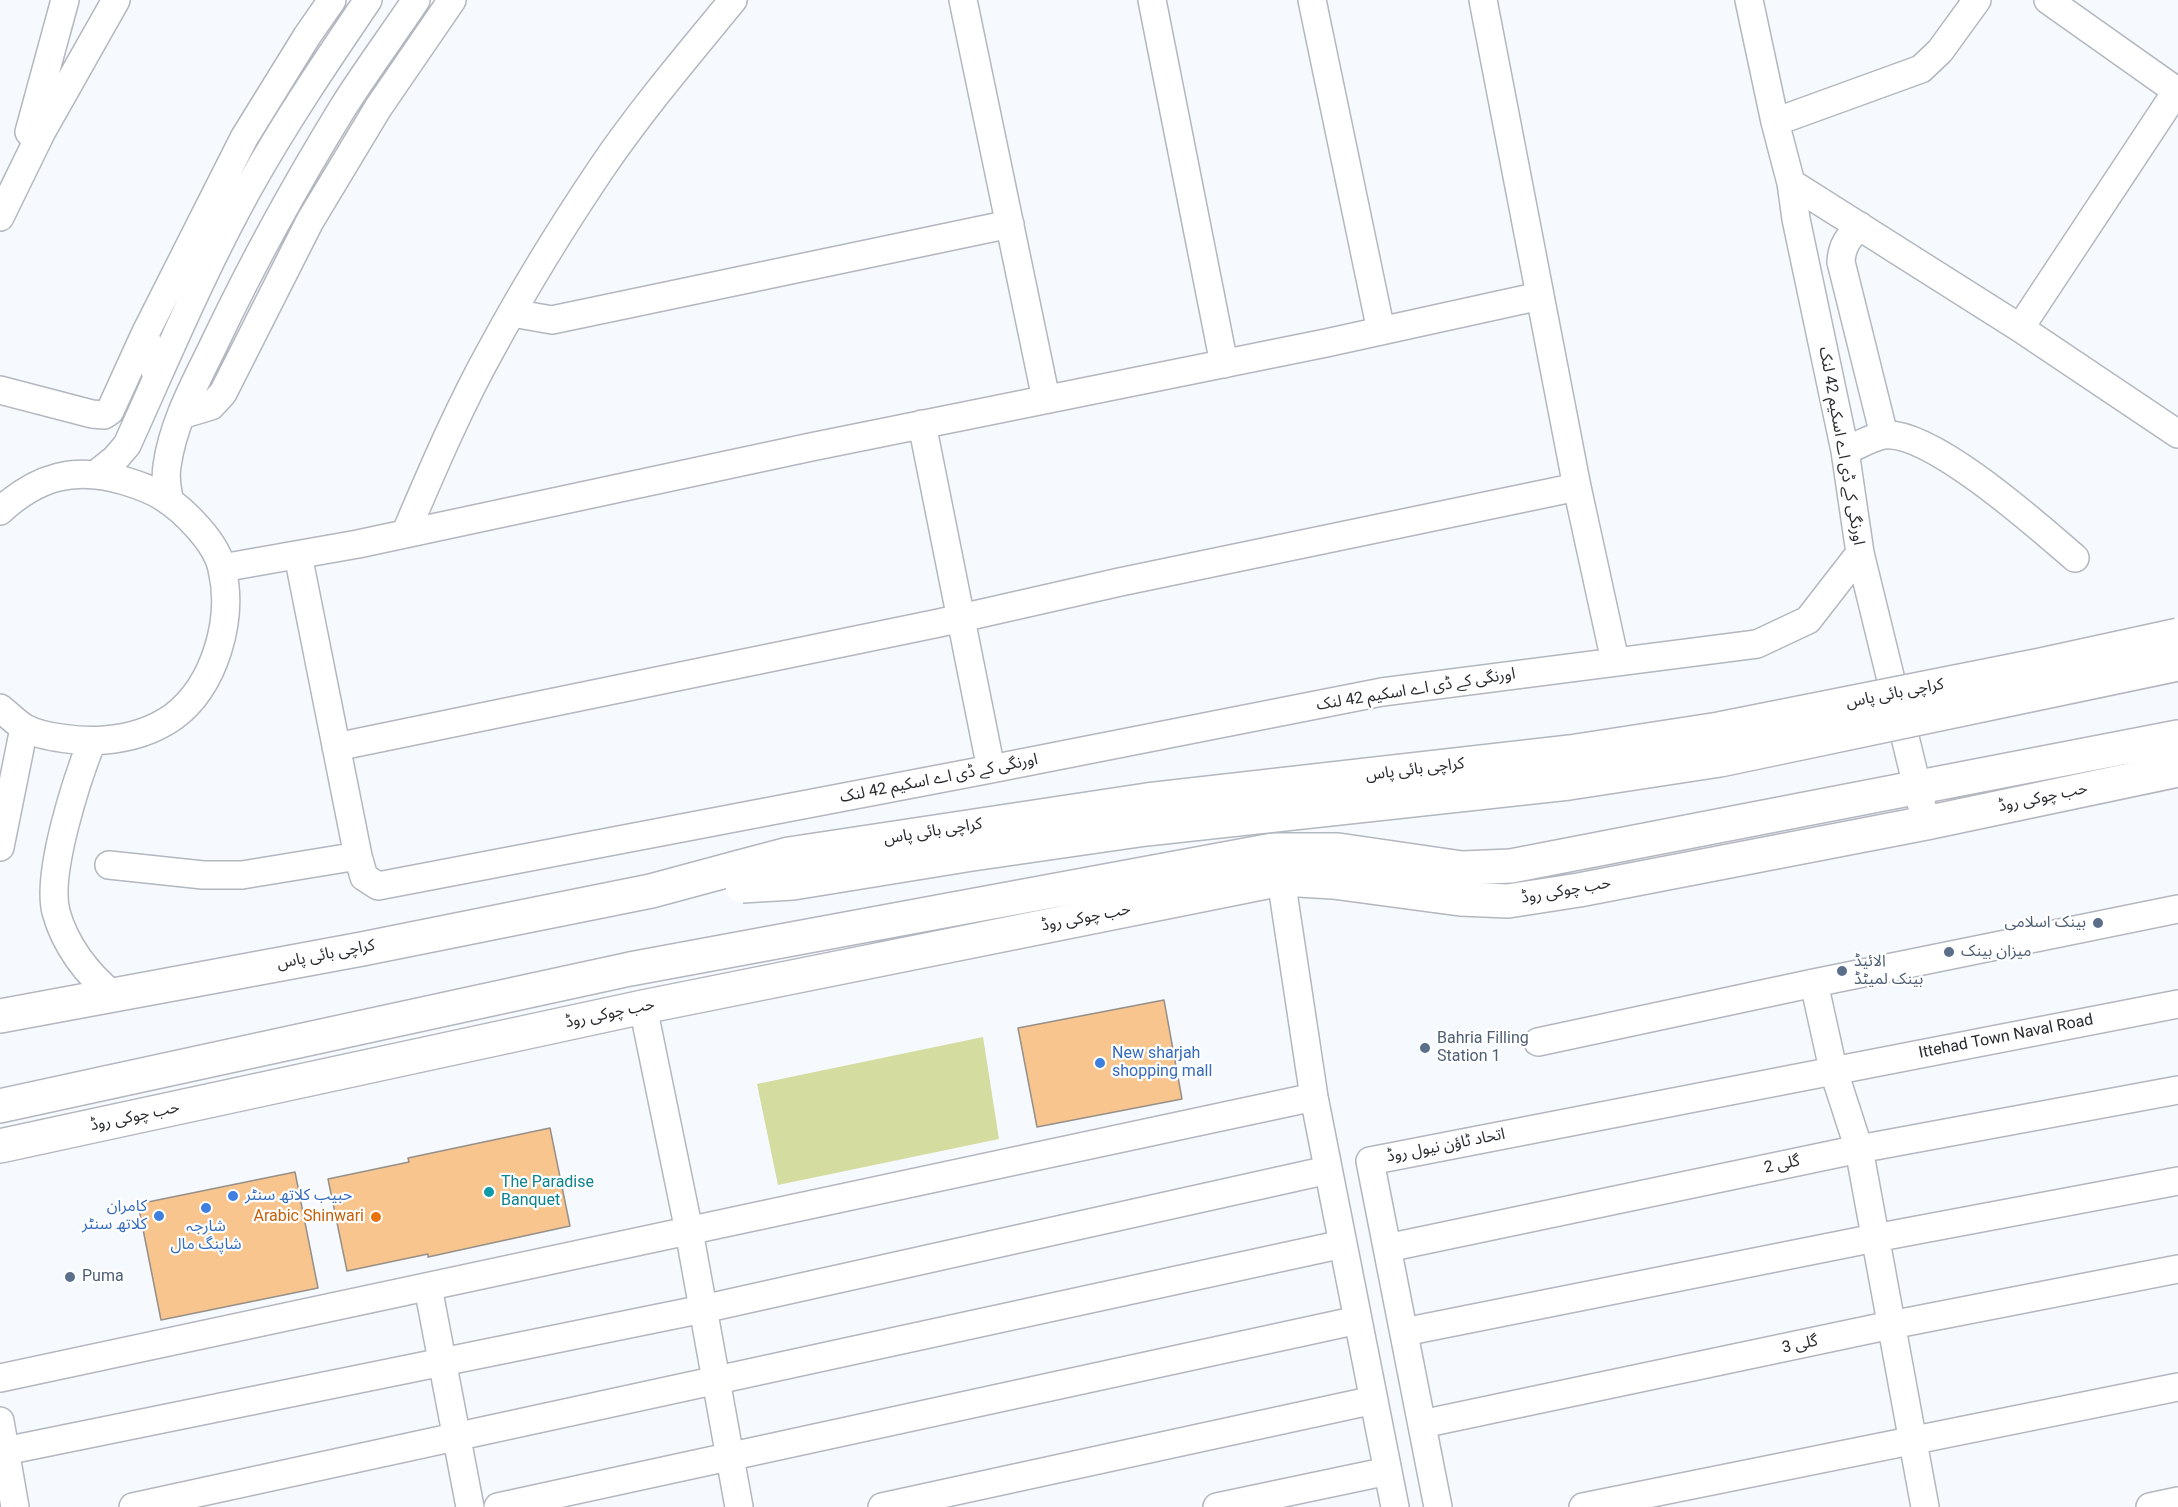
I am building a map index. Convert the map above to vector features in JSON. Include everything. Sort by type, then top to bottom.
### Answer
[{"type":"highway","name":"کراچی بائی پاس","points":[[741,877],[789,854],[1147,800],[1570,752],[1719,729],[2041,665],[2178,635]]},
{"type":"highway","name":"کراچی بائی پاس","points":[[0,1016],[362,949],[651,891],[741,877],[793,883],[1146,829],[1569,783],[1720,760],[2178,664]]},
{"type":"highway","points":[[0,1106],[630,969],[1277,865],[1338,850],[1462,868],[1511,866],[2178,737]]},
{"type":"highway","name":"حب چوکی روڈ","points":[[0,1146],[1277,865],[1333,882],[1460,899],[1508,901],[1579,890],[1926,823],[2178,770]]},
{"type":"street","points":[[16,184],[65,0]]},
{"type":"street","points":[[0,217],[79,63],[117,0]]},
{"type":"street","points":[[0,390],[92,414],[104,415],[110,411],[145,334],[244,138],[332,0]]},
{"type":"street","points":[[95,475],[115,459],[127,445],[189,306],[248,189],[303,97],[368,0]]},
{"type":"street","points":[[170,502],[166,482],[167,466],[181,415],[243,282],[343,107],[416,0]]},
{"type":"street","points":[[181,415],[211,406],[224,393],[310,221],[378,108],[452,0]]},
{"type":"street","points":[[405,534],[436,462],[512,313],[602,168],[668,80],[733,0]]},
{"type":"street","points":[[963,0],[1046,399]]},
{"type":"street","points":[[1152,0],[1224,364]]},
{"type":"street","points":[[1312,0],[1381,331]]},
{"type":"street","points":[[1483,0],[1577,487],[1615,661]]},
{"type":"street","name":"اورنگی کے ڈی اے اسکیم 42 لنک","points":[[358,856],[364,877],[378,886],[385,885],[1382,692],[1757,644],[1808,620],[1860,553],[1845,451],[1796,219],[1791,183],[1775,122],[1749,0]]},
{"type":"street","points":[[1775,122],[1921,69],[1940,51],[1977,0]]},
{"type":"street","points":[[2020,328],[2178,91],[2048,0]]},
{"type":"street","points":[[1791,183],[2020,328],[2178,434]]},
{"type":"street","points":[[512,313],[552,320],[1010,224]]},
{"type":"street","points":[[1860,226],[1846,240],[1841,262],[1884,435]]},
{"type":"street","points":[[222,568],[405,534],[1540,296]]},
{"type":"street","points":[[145,334],[157,378]]},
{"type":"street","points":[[922,424],[991,769]]},
{"type":"street","points":[[1845,451],[1884,435],[1901,437],[1925,445],[2010,502],[2075,558]]},
{"type":"street","points":[[0,511],[29,488],[49,479],[80,474],[95,475],[113,477],[139,486],[170,502],[201,532],[217,555],[222,568],[225,596],[222,630],[204,680],[192,698],[159,726],[124,737],[92,741],[74,740],[24,728],[0,708]]},
{"type":"street","points":[[336,747],[961,618],[1120,582],[1577,487]]},
{"type":"street","points":[[1860,553],[1926,823]]},
{"type":"street","points":[[109,865],[203,875],[243,875],[358,856],[298,555]]},
{"type":"street","points":[[0,847],[24,728]]},
{"type":"street","points":[[92,741],[70,805],[54,892],[56,910],[74,951],[95,980],[113,995]]},
{"type":"street","points":[[1277,865],[1314,1097],[1395,1507]]},
{"type":"street","points":[[1538,1042],[1814,982],[2178,909]]},
{"type":"street","points":[[1814,982],[1833,1069],[1859,1149],[1925,1507]]},
{"type":"street","name":"Ittehad Town Naval Road","points":[[1833,1069],[2178,1004]]},
{"type":"street","points":[[643,1006],[704,1309],[739,1507]]},
{"type":"street","name":"اتحاد ٹاؤن نیول روڈ","points":[[1438,1507],[1370,1161],[1833,1069]]},
{"type":"street","name":"گلی 2","points":[[1387,1248],[1859,1149],[2178,1090]]},
{"type":"street","points":[[0,1378],[1314,1097]]},
{"type":"street","points":[[5,1451],[704,1309],[1328,1170]]},
{"type":"street","points":[[1404,1332],[1875,1238],[2178,1181]]},
{"type":"street","points":[[133,1507],[1343,1244]]},
{"type":"street","name":"گلی 3","points":[[1422,1424],[1892,1325],[2178,1269]]},
{"type":"street","points":[[428,1287],[470,1507]]},
{"type":"street","points":[[498,1507],[1358,1320]]},
{"type":"street","points":[[1583,1507],[2178,1387]]},
{"type":"street","points":[[882,1507],[1374,1400]]},
{"type":"street","points":[[0,1421],[15,1507]]},
{"type":"street","points":[[1217,1507],[1388,1471]]},
{"type":"street","points":[[2150,1507],[2178,1501]]},
{"type":"green space","points":[[983,1037],[999,1139],[778,1185],[757,1084]]},
{"type":"building","name":"New sharjah shopping mall","points":[[1164,1000],[1182,1099],[1037,1127],[1018,1028]]},
{"type":"building","name":"The Paradise Banquet","points":[[550,1128],[570,1226],[428,1257],[428,1254],[347,1271],[328,1179],[409,1162],[408,1158]]},
{"type":"building","points":[[295,1172],[318,1288],[161,1320],[138,1204]]},
{"type":"place","name":"بینک اسلامی","points":[[2098,923]]},
{"type":"place","name":"میزان بینک","points":[[1949,952]]},
{"type":"place","name":"الائیڈ بینک لمیٹڈ","points":[[1842,971]]},
{"type":"place","name":"Bahria Filling Station 1","points":[[1425,1048]]},
{"type":"place","name":"New sharjah shopping mall","points":[[1100,1063]]},
{"type":"place","name":"The Paradise Banquet","points":[[489,1192]]},
{"type":"place","name":"حبیب کلاتھ سنٹر","points":[[233,1196]]},
{"type":"place","name":"شارجہ شاپنگ مال","points":[[206,1208]]},
{"type":"place","name":"کامران کلاتھ سنٹر","points":[[159,1216]]},
{"type":"place","name":"Arabic Shinwari","points":[[376,1217]]},
{"type":"place","name":"Puma","points":[[70,1277]]}]
